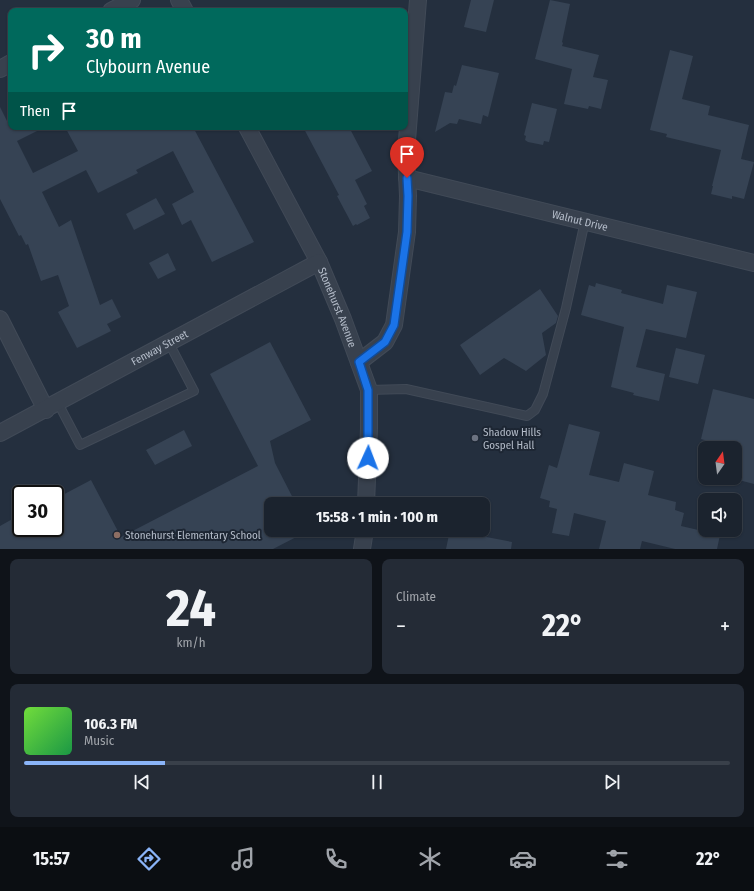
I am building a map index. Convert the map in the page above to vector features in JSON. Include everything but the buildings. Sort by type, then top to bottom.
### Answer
[{"type":"street","points":[[117,8],[132,0]]},
{"type":"street","points":[[408,128],[418,0]]},
{"type":"street","name":"Stonehurst Avenue","points":[[249,130],[319,262],[343,319],[368,390],[369,428],[366,497]]},
{"type":"street","points":[[359,362],[385,342],[394,325],[407,232],[408,196],[406,153],[408,130]]},
{"type":"street","name":"Walnut Drive","points":[[407,178],[754,263]]},
{"type":"street","name":"Fenway Street","points":[[0,434],[319,262]]},
{"type":"street","points":[[0,319],[52,406]]},
{"type":"street","points":[[362,549],[364,537]]},
{"type":"lane","points":[[368,390],[406,389],[527,416],[534,410],[544,394],[566,308],[585,222]]},
{"type":"lane","points":[[52,406],[80,445],[194,391],[169,343]]},
{"type":"place","name":"Shadow Hills Gospel Hall","points":[[475,438]]},
{"type":"place","name":"Stonehurst Elementary School","points":[[117,535]]},
{"type":"route","points":[[368,458],[368,390],[359,362],[385,342],[394,325],[407,232],[407,178]]}]
